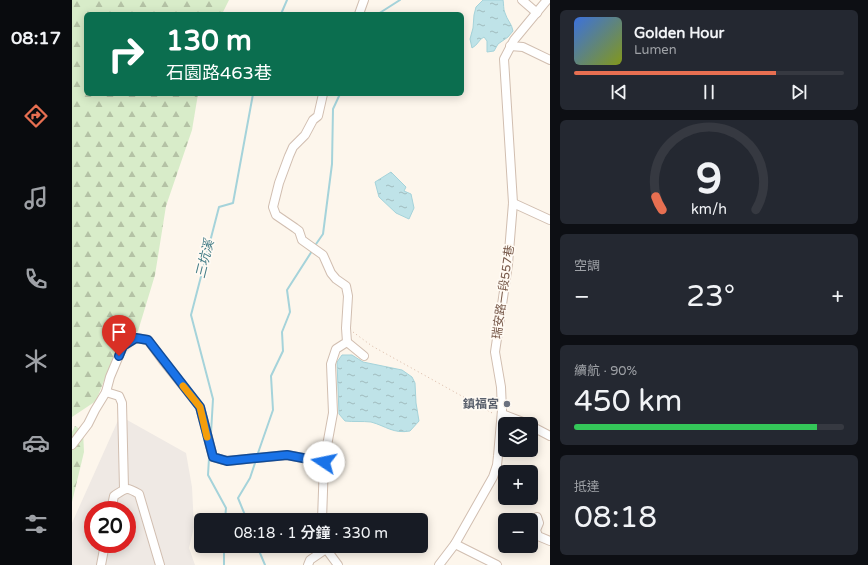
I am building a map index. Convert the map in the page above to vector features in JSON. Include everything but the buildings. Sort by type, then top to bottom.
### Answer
[{"type":"street","points":[[360,12],[364,0]]},
{"type":"street","points":[[522,0],[537,13]]},
{"type":"street","name":"瑞安路一段557巷","points":[[439,565],[455,544],[495,471],[498,456],[501,416],[501,387],[494,352],[508,264],[513,203],[504,59],[510,46],[547,0]]},
{"type":"street","points":[[510,46],[523,47],[550,60]]},
{"type":"street","points":[[323,96],[318,116],[313,120],[305,135],[293,147],[279,183],[273,207],[276,215],[299,231],[302,240],[314,248],[325,259],[331,274],[346,286],[348,291],[346,328],[347,342],[364,356]]},
{"type":"street","points":[[513,203],[550,220]]},
{"type":"street","points":[[72,445],[88,424],[94,410],[106,392],[110,377],[123,346],[136,338],[148,340],[200,407],[213,457],[227,461],[287,455],[324,462]]},
{"type":"street","points":[[322,513],[324,462],[333,413],[331,364],[336,349],[347,342]]},
{"type":"street","points":[[106,392],[120,396],[122,402],[124,489]]},
{"type":"street","points":[[538,430],[550,436]]},
{"type":"street","points":[[113,501],[114,496],[124,489],[129,488],[139,494],[160,565]]},
{"type":"street","points":[[538,536],[550,541]]},
{"type":"street","points":[[455,544],[498,565]]},
{"type":"street","points":[[101,565],[103,553]]},
{"type":"street","points":[[308,565],[310,560],[319,553]]},
{"type":"street","points":[[330,553],[338,565]]},
{"type":"path","points":[[346,328],[372,346],[501,416]]},
{"type":"shaded area","points":[[120,416],[186,453],[192,487],[194,527],[189,548],[195,565],[72,565],[72,523]]},
{"type":"green space","points":[[72,0],[229,0],[223,12],[84,12],[84,96],[198,96],[192,130],[166,206],[155,275],[138,331],[118,345],[96,401],[72,417]]},
{"type":"green space","points":[[75,426],[83,431],[84,452],[72,502],[72,432]]},
{"type":"water","points":[[483,0],[503,0],[504,11],[512,26],[513,31],[508,37],[498,44],[494,51],[487,52],[487,41],[484,37],[472,48],[470,39],[476,7]]},
{"type":"water","points":[[391,172],[406,187],[404,191],[411,194],[414,208],[409,219],[396,213],[379,197],[375,182]]},
{"type":"water","points":[[342,355],[352,355],[363,362],[402,370],[412,377],[415,383],[419,421],[410,431],[394,431],[371,422],[345,421],[339,414],[337,362]]},
{"type":"waterway","name":"三坑溪","points":[[282,12],[287,0]]},
{"type":"waterway","points":[[381,12],[400,0]]},
{"type":"waterway","name":"三坑溪","points":[[211,433],[213,399],[191,315],[219,207],[233,203],[253,96]]},
{"type":"waterway","points":[[314,247],[323,234],[332,164],[333,109],[339,96]]},
{"type":"waterway","points":[[258,453],[273,410],[271,376],[283,351],[282,332],[290,312],[287,290],[312,251]]},
{"type":"waterway","name":"三坑溪","points":[[209,458],[208,475],[226,508],[226,513]]},
{"type":"waterway","points":[[244,513],[238,498],[250,478],[255,463]]},
{"type":"waterway","name":"三坑溪","points":[[224,553],[224,565]]},
{"type":"waterway","points":[[260,553],[265,565]]},
{"type":"slow traffic","points":[[183,386],[200,407],[207,437]]},
{"type":"place","name":"鎮福宮","points":[[507,404]]},
{"type":"route","points":[[119,356],[123,346],[136,338],[148,340],[200,407],[213,457],[227,461],[287,455],[324,462]]}]
